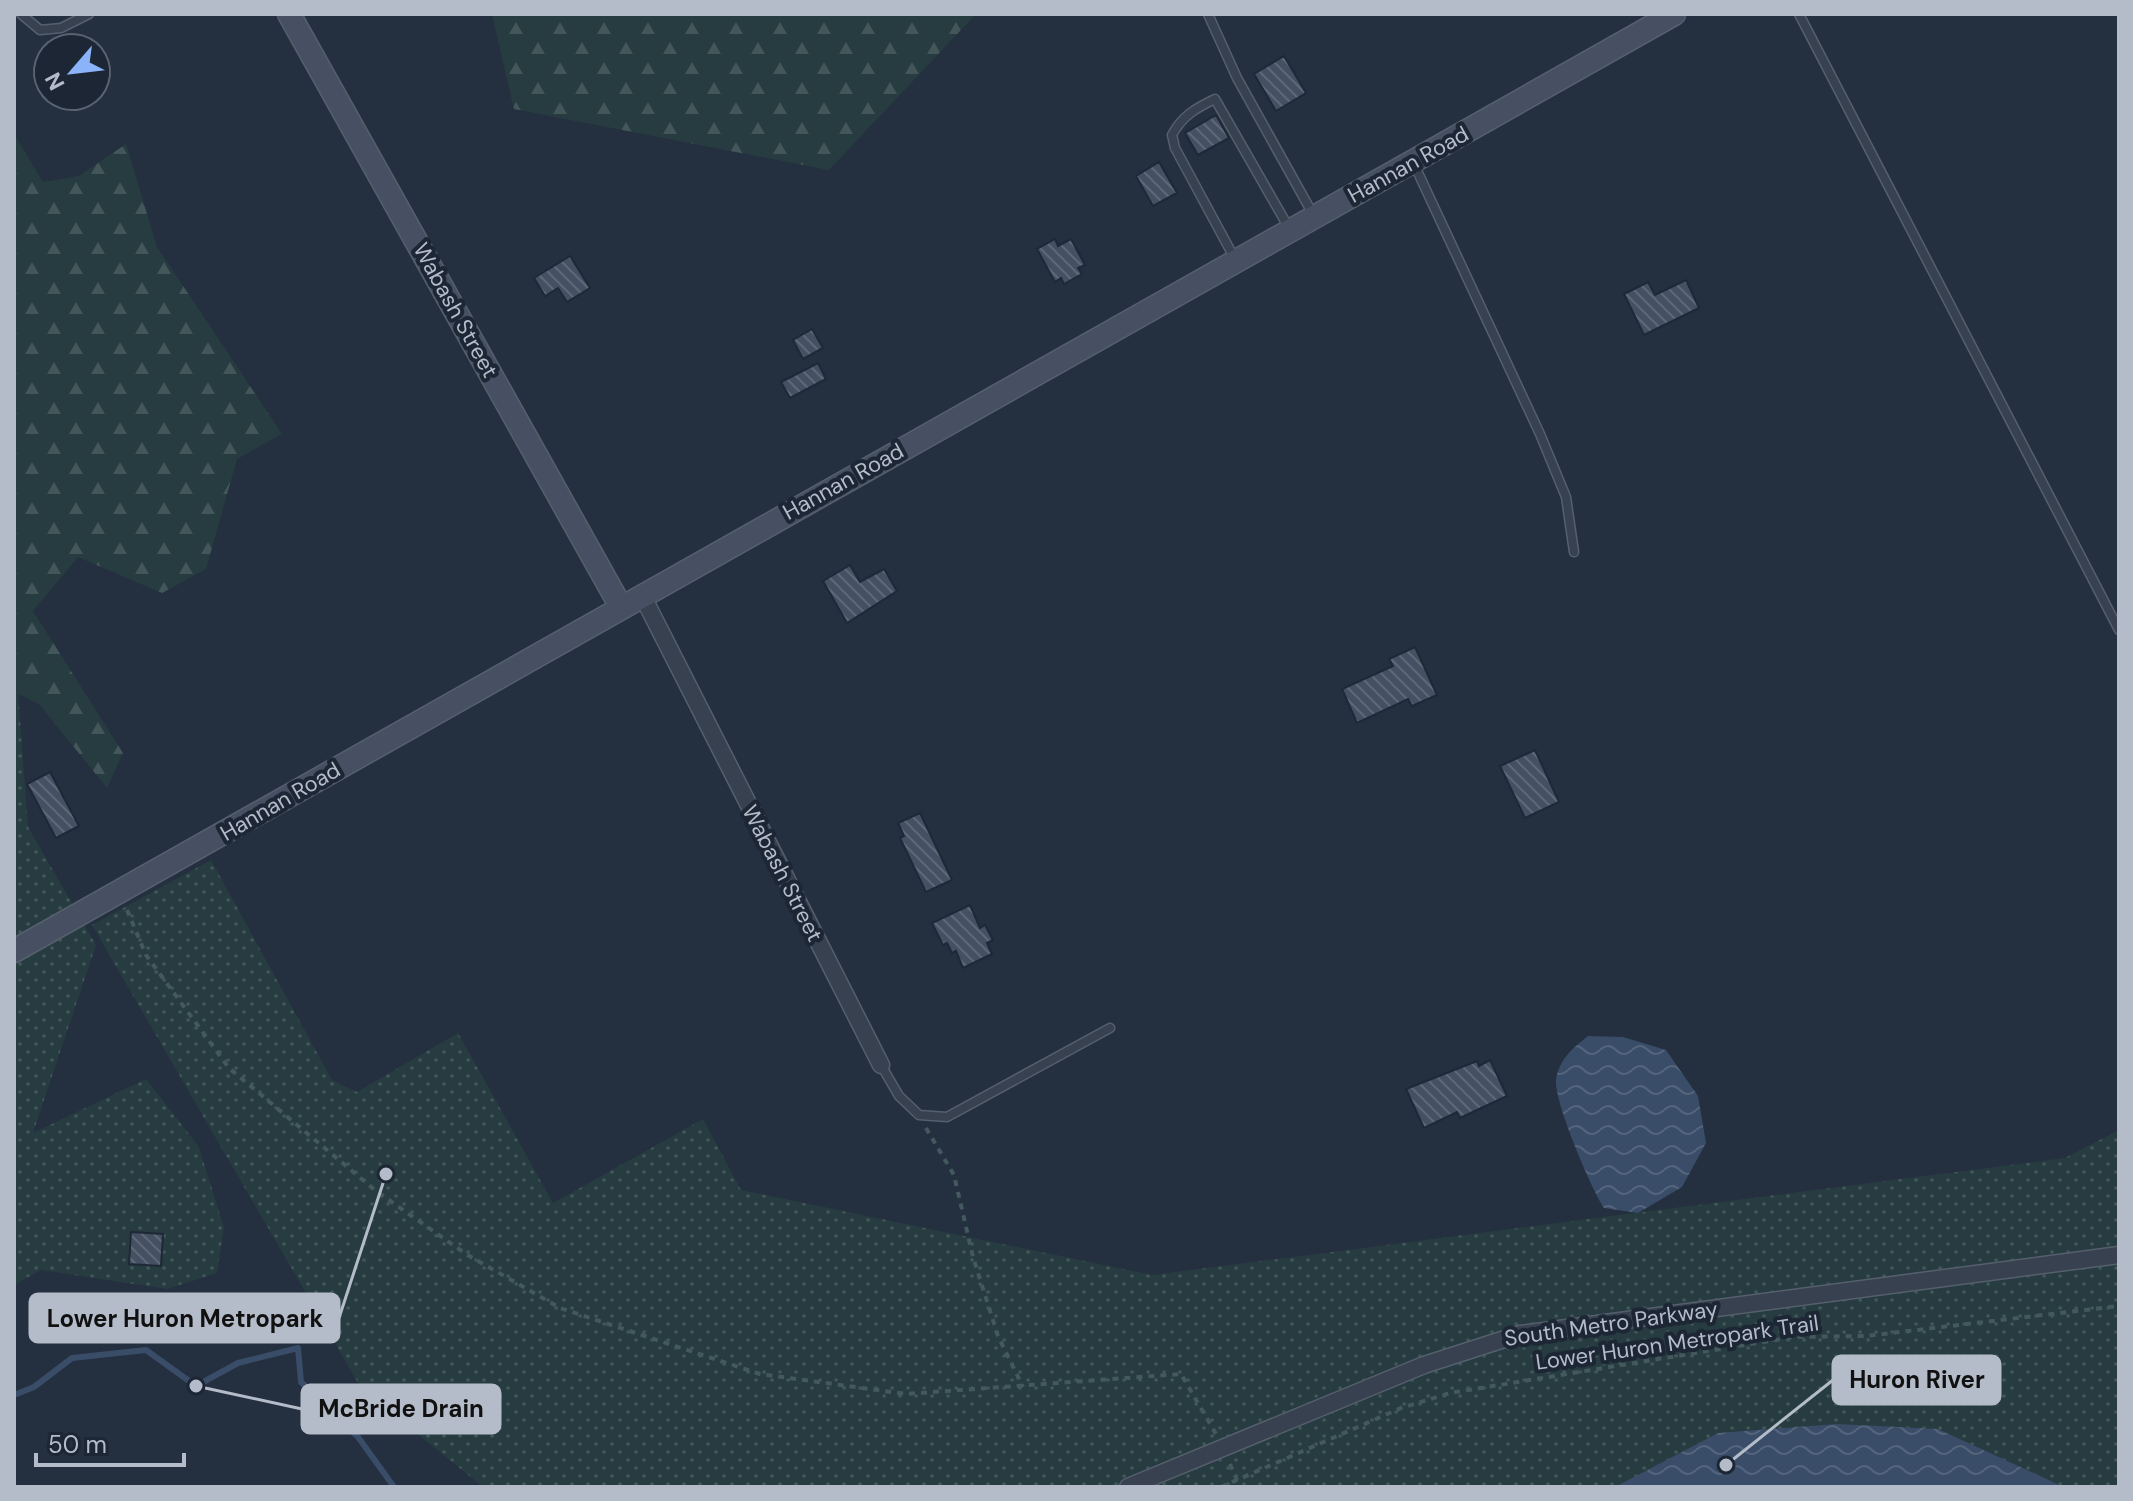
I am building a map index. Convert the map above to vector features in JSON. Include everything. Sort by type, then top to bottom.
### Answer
[{"type":"street","name":"Wabash Street","points":[[289,14],[621,607]]},
{"type":"street","name":"Hannan Road","points":[[14,951],[1674,14]]},
{"type":"street","name":"Wabash Street","points":[[642,595],[881,1065]]},
{"type":"street","name":"South Metro Parkway","points":[[1128,1487],[1424,1365],[1520,1334],[2119,1255]]},
{"type":"lane","points":[[21,14],[40,30],[61,28],[89,14]]},
{"type":"lane","points":[[1208,14],[1237,78],[1314,216]]},
{"type":"lane","points":[[1799,14],[2119,630]]},
{"type":"lane","points":[[1236,260],[1175,148],[1172,135],[1179,121],[1197,108],[1215,99],[1290,230]]},
{"type":"lane","points":[[1413,161],[1540,434],[1566,497],[1574,552]]},
{"type":"lane","points":[[881,1065],[899,1096],[919,1115],[947,1117],[1110,1028]]},
{"type":"path","points":[[118,893],[136,926],[146,955],[229,1068],[376,1191],[466,1254],[560,1308],[760,1374],[906,1394],[1181,1374],[1237,1480]]},
{"type":"path","points":[[919,1115],[954,1175],[973,1257],[994,1323],[1023,1387]]},
{"type":"path","name":"Lower Huron Metropark Trail","points":[[1221,1487],[1401,1408],[1450,1393],[1794,1337],[1866,1336],[2119,1306]]},
{"type":"green space","points":[[492,14],[976,14],[829,170],[514,109]]},
{"type":"green space","points":[[14,134],[43,182],[79,176],[126,144],[157,247],[282,434],[237,459],[206,569],[162,593],[78,557],[33,611],[123,753],[107,788],[39,704],[14,692]]},
{"type":"green space","points":[[14,692],[18,692],[28,827],[96,945],[33,1133],[146,1079],[199,1147],[224,1228],[217,1273],[167,1289],[41,1270],[14,1285]]},
{"type":"green space","points":[[211,860],[332,1080],[357,1092],[458,1033],[553,1203],[703,1119],[741,1190],[1152,1275],[2065,1158],[2119,1130],[2119,1487],[483,1487],[361,1388],[92,925]]},
{"type":"water","points":[[1588,1036],[1623,1037],[1666,1050],[1698,1096],[1706,1143],[1682,1187],[1638,1213],[1604,1208],[1583,1165],[1561,1106],[1556,1080],[1560,1066]]},
{"type":"water","points":[[1837,1424],[1938,1429],[2064,1487],[1615,1487],[1718,1433]]},
{"type":"building","points":[[1284,56],[1306,93],[1276,111],[1254,74]]},
{"type":"building","points":[[1216,115],[1229,138],[1198,155],[1185,133]]},
{"type":"building","points":[[1159,162],[1177,193],[1153,206],[1136,176]]},
{"type":"building","points":[[1055,239],[1058,246],[1071,239],[1085,265],[1078,268],[1082,274],[1064,284],[1061,278],[1055,282],[1037,249]]},
{"type":"building","points":[[570,256],[590,288],[567,302],[558,288],[545,296],[534,278]]},
{"type":"building","points":[[1686,280],[1699,308],[1644,335],[1624,294],[1648,282],[1655,295]]},
{"type":"building","points":[[812,329],[823,348],[803,359],[793,340]]},
{"type":"building","points":[[818,363],[826,379],[790,398],[781,382]]},
{"type":"building","points":[[850,565],[860,582],[884,569],[897,591],[847,623],[823,581]]},
{"type":"building","points":[[1415,647],[1437,695],[1412,706],[1408,699],[1357,723],[1342,689],[1393,666],[1389,659]]},
{"type":"building","points":[[1535,750],[1559,802],[1525,818],[1500,766]]},
{"type":"building","points":[[50,772],[79,826],[56,838],[27,784]]},
{"type":"building","points":[[920,813],[952,880],[926,892],[900,838],[904,836],[898,823]]},
{"type":"building","points":[[970,905],[980,928],[985,925],[993,940],[987,943],[992,954],[963,968],[956,951],[952,953],[947,943],[943,945],[932,923]]},
{"type":"building","points":[[1490,1060],[1507,1096],[1460,1118],[1457,1112],[1424,1128],[1406,1089],[1477,1061],[1479,1066]]},
{"type":"building","points":[[131,1232],[163,1234],[161,1266],[129,1264]]},
{"type":"waterway","points":[[14,1395],[34,1387],[72,1358],[146,1350],[196,1386],[238,1363],[298,1348],[301,1382],[358,1437],[394,1487]]},
{"type":"place","name":"Lower Huron Metropark","points":[[386,1174]]},
{"type":"place","name":"McBride Drain","points":[[196,1386]]},
{"type":"place","name":"Huron River","points":[[1726,1465]]}]
